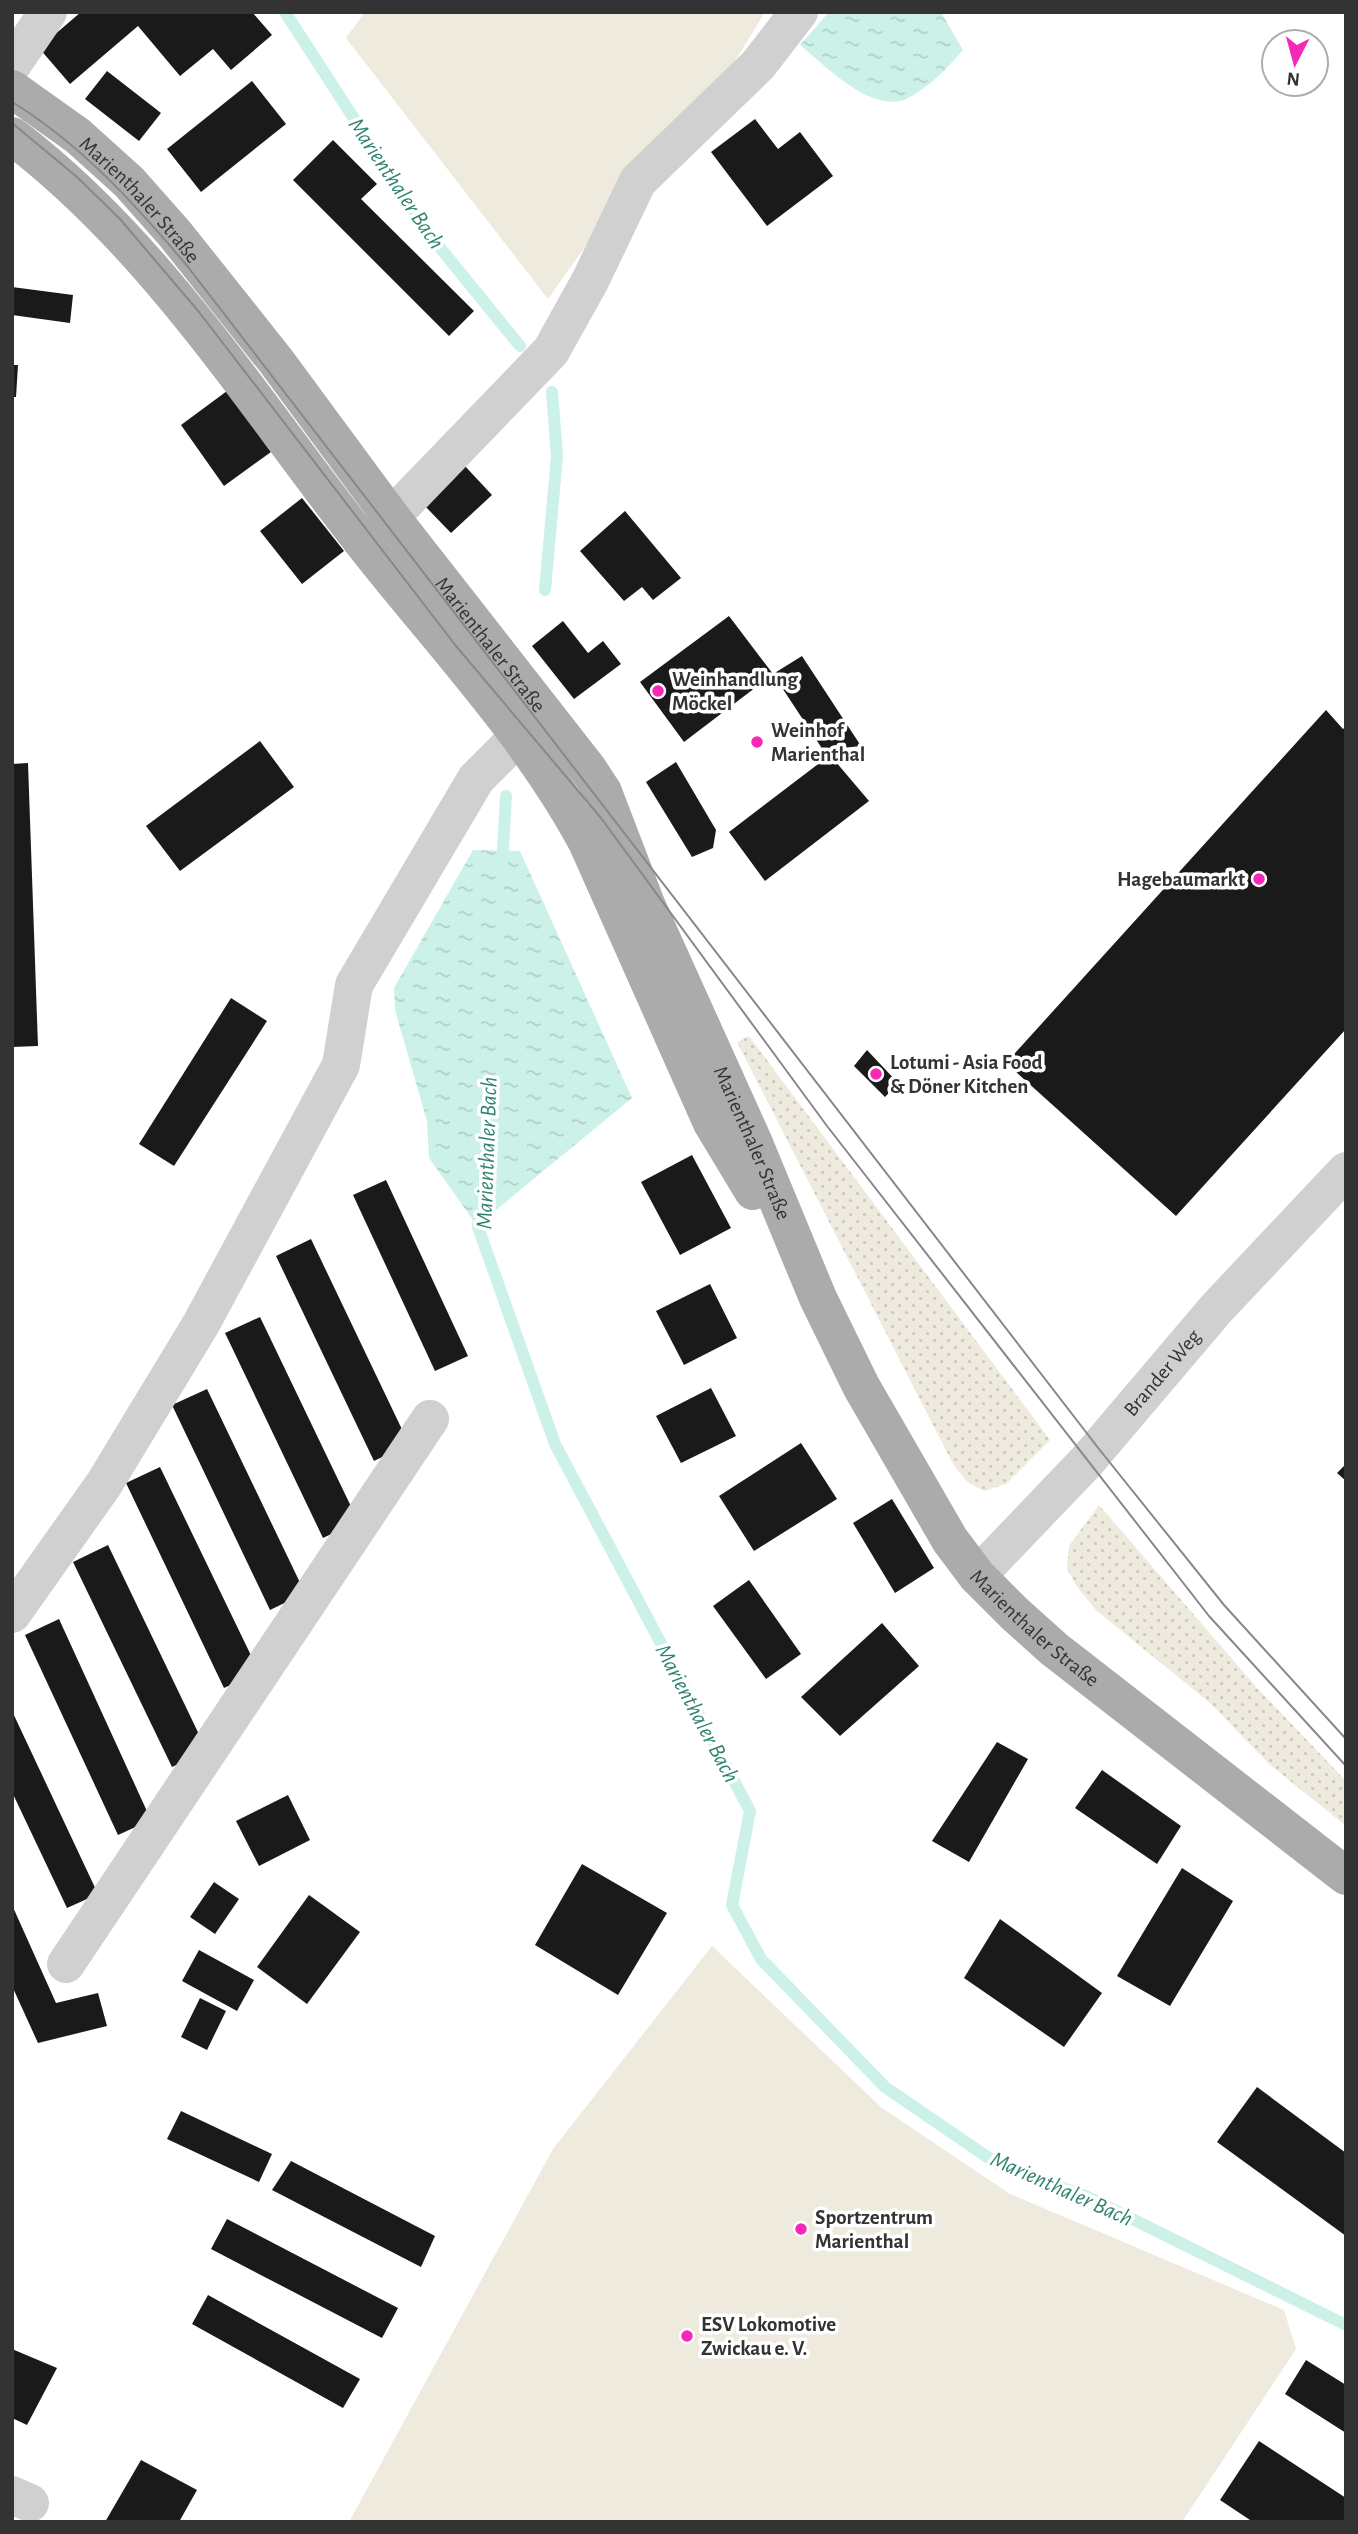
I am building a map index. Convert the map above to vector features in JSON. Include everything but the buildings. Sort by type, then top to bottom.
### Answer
[{"type":"main road","name":"Marienthaler Straße","points":[[12,89],[78,136],[129,182],[175,234],[276,361],[391,517],[533,726]]},
{"type":"main road","name":"Marienthaler Straße","points":[[12,136],[46,162],[110,223],[182,306],[361,540],[533,726],[588,769],[603,792],[646,904],[753,1141],[818,1298],[868,1398],[950,1540],[977,1576],[1054,1649],[1346,1876]]},
{"type":"street","points":[[12,65],[48,12]]},
{"type":"street","points":[[361,540],[391,517],[551,351],[590,281],[638,181],[758,65],[799,12]]},
{"type":"street","points":[[12,1615],[104,1484],[201,1324],[341,1065],[354,985],[476,779],[533,726]]},
{"type":"street","name":"Brander Weg","points":[[977,1576],[1093,1455],[1216,1309],[1346,1171]]},
{"type":"street","points":[[65,1964],[430,1419]]},
{"type":"shaded area","points":[[365,12],[765,12],[726,76],[594,234],[548,299],[346,38]]},
{"type":"shaded area","points":[[749,1036],[1050,1440],[1006,1484],[984,1491],[967,1482],[953,1464],[737,1042]]},
{"type":"shaded area","points":[[1099,1505],[1259,1690],[1346,1781],[1346,1826],[1269,1764],[1210,1703],[1096,1610],[1078,1588],[1067,1569],[1069,1546]]},
{"type":"shaded area","name":"Sportzentrum Marienthal","points":[[712,1946],[882,2108],[1010,2194],[1284,2310],[1296,2349],[1182,2522],[349,2522],[553,2149]]},
{"type":"water","points":[[829,12],[941,12],[963,50],[937,77],[906,99],[892,102],[878,100],[849,85],[800,45]]},
{"type":"water","points":[[473,850],[520,851],[632,1098],[478,1227],[429,1158],[427,1121],[395,1010],[394,988]]},
{"type":"waterway","name":"Marienthaler Bach","points":[[285,12],[428,233],[520,346]]},
{"type":"waterway","name":"Marienthaler Bach","points":[[545,590],[557,456],[552,392]]},
{"type":"waterway","name":"Marienthaler Bach","points":[[502,867],[506,796]]},
{"type":"waterway","name":"Marienthaler Bach","points":[[479,1213],[478,1227],[555,1444],[750,1811],[732,1905],[761,1959],[885,2087],[999,2165],[1088,2197],[1346,2325]]},
{"type":"tram line","points":[[12,102],[61,137],[107,177],[188,267],[1099,1449],[1224,1605],[1346,1739]]},
{"type":"tram line","points":[[12,123],[77,177],[120,219],[199,312],[456,646],[601,818],[827,1126],[1209,1616],[1346,1766]]},
{"type":"place","name":"Weinhandlung Möckel","points":[[658,691]]},
{"type":"place","name":"Weinhof Marienthal","points":[[757,742]]},
{"type":"place","name":"Hagebaumarkt","points":[[1259,879]]},
{"type":"place","name":"Lotumi - Asia Food & Döner Kitchen","points":[[876,1074]]},
{"type":"place","name":"Sportzentrum Marienthal","points":[[801,2229]]},
{"type":"place","name":"ESV Lokomotive Zwickau e. V.","points":[[687,2336]]}]
